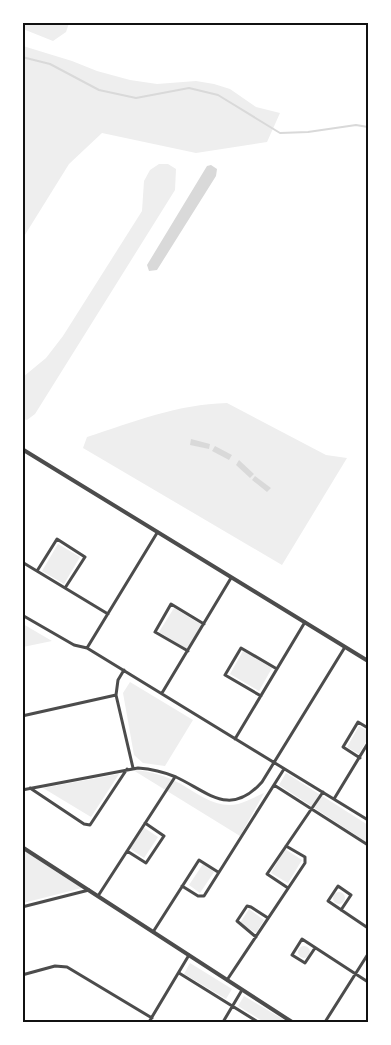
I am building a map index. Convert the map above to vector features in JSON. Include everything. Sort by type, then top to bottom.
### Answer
[{"type":"street","points":[[22,450],[368,661]]},
{"type":"street","points":[[88,648],[157,533]]},
{"type":"street","points":[[37,571],[56,539],[85,557],[65,588]]},
{"type":"street","points":[[22,562],[108,614]]},
{"type":"street","points":[[162,694],[231,578]]},
{"type":"street","points":[[188,651],[155,632],[171,604],[204,624]]},
{"type":"street","points":[[22,616],[74,646],[88,648],[368,820]]},
{"type":"street","points":[[236,738],[305,622]]},
{"type":"street","points":[[22,790],[133,768],[157,770],[175,777],[208,796],[232,799],[254,790],[275,763],[345,647]]},
{"type":"street","points":[[261,696],[225,675],[241,648],[277,669]]},
{"type":"street","points":[[124,670],[118,680],[116,695],[133,768]]},
{"type":"street","points":[[22,716],[116,695]]},
{"type":"street","points":[[360,758],[343,747],[358,722],[368,728]]},
{"type":"street","points":[[334,799],[368,743]]},
{"type":"street","points":[[30,788],[84,824],[90,825],[128,769]]},
{"type":"street","points":[[182,886],[198,896],[204,896],[284,769]]},
{"type":"street","points":[[98,896],[175,777]]},
{"type":"street","points":[[274,785],[368,845]]},
{"type":"street","points":[[288,888],[267,874],[323,792]]},
{"type":"street","points":[[127,851],[146,863],[164,836],[145,823]]},
{"type":"street","points":[[227,980],[305,863],[305,856],[286,846]]},
{"type":"street","points":[[22,847],[292,1022]]},
{"type":"street","points":[[153,932],[199,860],[218,872]]},
{"type":"street","points":[[341,910],[351,895],[338,886],[328,902],[368,928]]},
{"type":"street","points":[[22,907],[89,890]]},
{"type":"street","points":[[256,937],[237,921],[246,906],[252,907],[268,918]]},
{"type":"street","points":[[315,948],[305,963],[292,955],[302,939],[368,982]]},
{"type":"street","points":[[324,1022],[368,954]]},
{"type":"street","points":[[149,1022],[189,956]]},
{"type":"street","points":[[22,975],[55,966],[67,967],[152,1018]]},
{"type":"street","points":[[178,973],[258,1022]]},
{"type":"street","points":[[224,1022],[242,990]]},
{"type":"shaded area","points":[[22,23],[69,23],[66,32],[53,41],[23,29]]},
{"type":"shaded area","points":[[23,46],[130,80],[157,84],[196,81],[214,84],[230,89],[256,107],[280,113],[267,142],[196,153],[102,133],[69,164],[23,238]]},
{"type":"shaded area","points":[[159,164],[168,164],[176,169],[175,190],[35,414],[27,420],[23,419],[23,377],[46,358],[63,336],[142,211],[144,181],[150,170]]},
{"type":"shaded area","points":[[211,165],[217,169],[216,176],[157,270],[149,271],[147,265],[207,166]]},
{"type":"shaded area","points":[[227,403],[326,455],[347,458],[282,565],[83,448],[87,437],[139,420],[173,410]]},
{"type":"shaded area","points":[[191,439],[210,444],[209,449],[190,445]]},
{"type":"shaded area","points":[[215,446],[232,455],[229,460],[212,451]]},
{"type":"shaded area","points":[[239,460],[254,474],[250,478],[236,465]]},
{"type":"shaded area","points":[[255,476],[271,488],[267,492],[252,480]]},
{"type":"shaded area","points":[[58,544],[80,557],[64,584],[42,571]]},
{"type":"shaded area","points":[[174,608],[202,625],[187,649],[159,632]]},
{"type":"shaded area","points":[[23,624],[52,641],[23,647]]},
{"type":"shaded area","points":[[243,651],[272,668],[259,691],[230,674]]},
{"type":"shaded area","points":[[130,682],[193,720],[165,766],[143,763],[134,755],[123,693]]},
{"type":"shaded area","points":[[359,726],[368,731],[368,738],[359,754],[347,747]]},
{"type":"shaded area","points":[[133,770],[164,776],[215,803],[238,804],[264,793],[240,836]]},
{"type":"shaded area","points":[[286,773],[368,825],[368,843],[279,785]]},
{"type":"shaded area","points":[[119,774],[91,817],[43,788]]},
{"type":"shaded area","points":[[143,827],[158,837],[144,858],[129,848]]},
{"type":"shaded area","points":[[23,849],[82,888],[23,903]]},
{"type":"shaded area","points":[[285,849],[302,860],[288,883],[271,873]]},
{"type":"shaded area","points":[[203,864],[214,872],[200,893],[189,885]]},
{"type":"shaded area","points":[[341,892],[344,893],[344,903],[337,904],[334,903],[333,896],[334,893]]},
{"type":"shaded area","points":[[249,909],[264,920],[256,933],[240,923]]},
{"type":"shaded area","points":[[306,946],[309,947],[309,957],[302,958],[299,957],[298,950],[299,947]]},
{"type":"shaded area","points":[[190,963],[232,989],[226,999],[184,974]]},
{"type":"shaded area","points":[[244,996],[286,1021],[264,1022],[238,1006]]},
{"type":"waterway","points":[[22,57],[50,64],[99,90],[136,98],[189,88],[218,95],[280,133],[308,132],[356,125],[368,127]]}]
